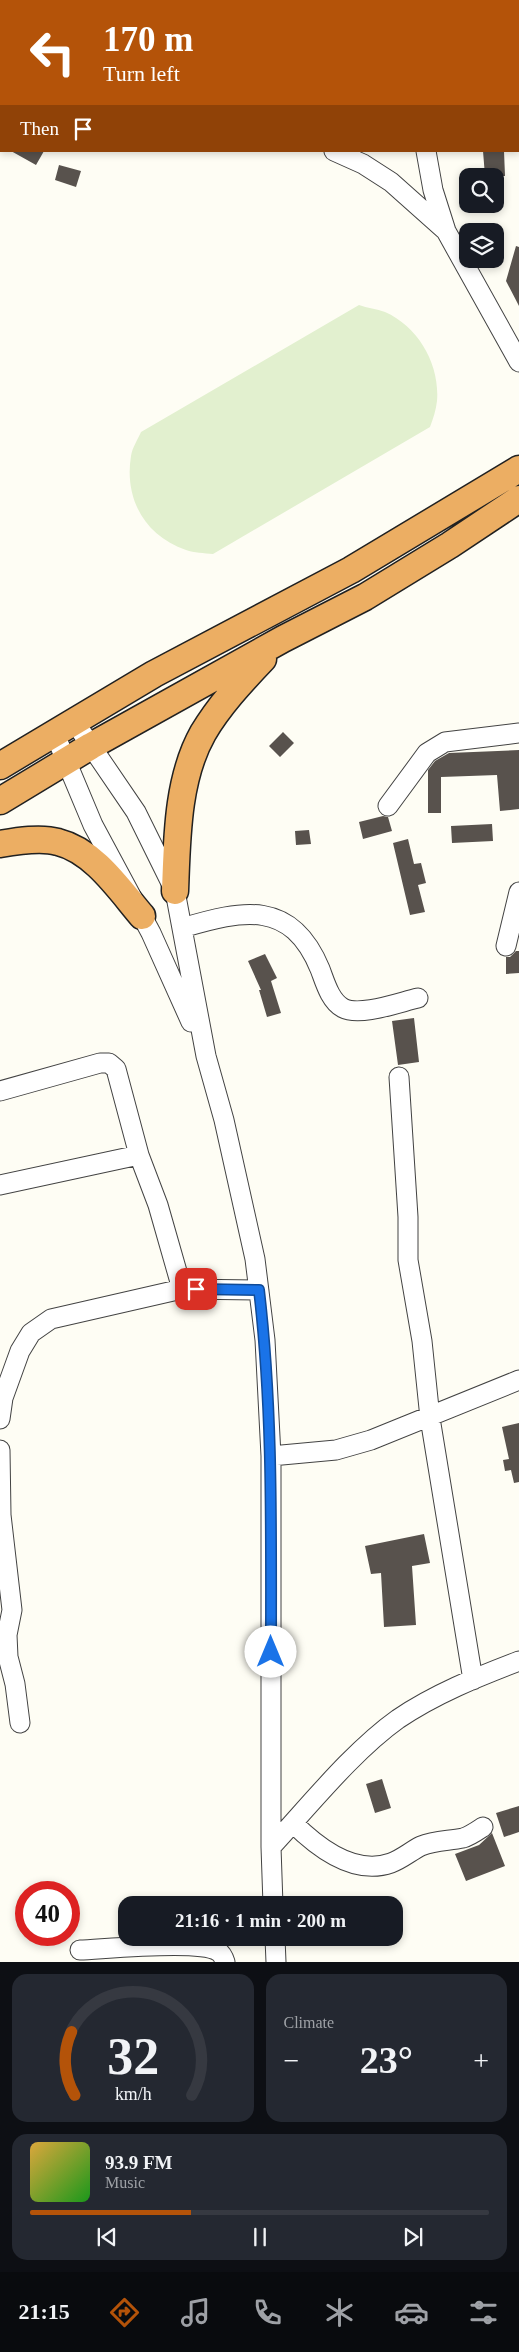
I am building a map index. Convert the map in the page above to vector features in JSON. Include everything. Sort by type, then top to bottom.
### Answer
[{"type":"highway","points":[[0,766],[163,669],[351,570],[519,469]]},
{"type":"highway","points":[[0,800],[91,746],[283,639],[365,597],[519,499]]},
{"type":"highway","points":[[175,890],[182,799],[190,764],[202,734],[224,702],[283,639]]},
{"type":"highway","points":[[0,844],[31,840],[58,841],[81,852],[104,872],[142,916]]},
{"type":"street","points":[[336,152],[363,164],[391,182],[446,230]]},
{"type":"street","points":[[426,152],[433,190],[446,230],[519,362]]},
{"type":"street","points":[[64,727],[91,746],[136,812],[175,890],[206,1056],[247,1220],[265,1340],[271,1456],[271,1847],[273,1896]]},
{"type":"street","points":[[64,727],[66,761],[93,824],[142,916],[206,1056]]},
{"type":"street","points":[[388,806],[426,753],[445,742],[519,733]]},
{"type":"street","points":[[506,946],[519,892]]},
{"type":"street","points":[[182,928],[233,915],[253,914],[273,917],[290,926],[307,945],[334,1000],[343,1008],[356,1012],[418,998]]},
{"type":"street","points":[[0,1091],[100,1063],[109,1062],[116,1069],[139,1155],[158,1205],[182,1290]]},
{"type":"street","points":[[399,1077],[408,1217],[408,1260],[423,1349],[430,1418],[473,1680]]},
{"type":"street","points":[[0,1186],[139,1155]]},
{"type":"street","points":[[0,1420],[3,1398],[20,1351],[31,1333],[51,1319],[182,1290],[259,1290]]},
{"type":"street","points":[[271,1456],[336,1450],[372,1440],[430,1418],[519,1380]]},
{"type":"street","points":[[0,1450],[1,1515],[12,1610],[7,1635],[8,1657],[15,1684],[20,1723]]},
{"type":"street","points":[[271,1847],[367,1746],[397,1720],[432,1698],[519,1661]]},
{"type":"street","points":[[293,1824],[314,1845],[344,1860],[372,1867],[392,1863],[422,1846],[442,1840],[464,1838],[483,1827]]},
{"type":"street","points":[[80,1950],[178,1945],[213,1950],[220,1953],[226,1962]]},
{"type":"street","points":[[275,1946],[276,1962]]},
{"type":"green space","points":[[359,305],[385,312],[397,319],[408,327],[425,349],[431,361],[437,387],[437,404],[430,427],[213,554],[186,550],[172,544],[159,535],[140,514],[131,487],[131,456],[141,432]]},
{"type":"building","points":[[13,152],[43,152],[36,165]]},
{"type":"building","points":[[483,152],[504,152],[505,176],[504,168],[484,168]]},
{"type":"building","points":[[59,165],[81,171],[76,187],[55,180]]},
{"type":"building","points":[[516,246],[519,247],[519,306],[506,281]]},
{"type":"building","points":[[283,732],[294,743],[280,757],[269,746]]},
{"type":"building","points":[[519,750],[519,809],[500,811],[497,775],[441,777],[441,813],[428,813],[428,770],[435,761],[449,753]]},
{"type":"building","points":[[383,816],[388,817],[392,831],[363,839],[359,822]]},
{"type":"building","points":[[492,824],[493,841],[452,843],[451,826]]},
{"type":"building","points":[[309,830],[311,844],[296,845],[295,831]]},
{"type":"building","points":[[408,839],[414,864],[421,863],[426,883],[418,885],[425,912],[410,915],[393,843]]},
{"type":"building","points":[[516,951],[519,951],[519,973],[506,974],[506,957],[510,957]]},
{"type":"building","points":[[265,954],[277,978],[271,981],[281,1013],[267,1017],[259,990],[261,990],[248,961]]},
{"type":"building","points":[[414,1018],[419,1062],[398,1065],[392,1021]]},
{"type":"building","points":[[519,1423],[519,1482],[514,1483],[511,1470],[505,1471],[503,1460],[509,1459],[502,1427]]},
{"type":"building","points":[[424,1534],[430,1563],[412,1566],[416,1625],[384,1627],[381,1573],[371,1574],[365,1546]]},
{"type":"building","points":[[382,1779],[391,1808],[375,1813],[366,1784]]},
{"type":"building","points":[[519,1806],[519,1832],[504,1837],[496,1813]]},
{"type":"building","points":[[492,1833],[505,1866],[466,1881],[455,1854],[479,1845]]},
{"type":"route","points":[[196,1289],[259,1290],[265,1340],[271,1456],[271,1652]]}]
